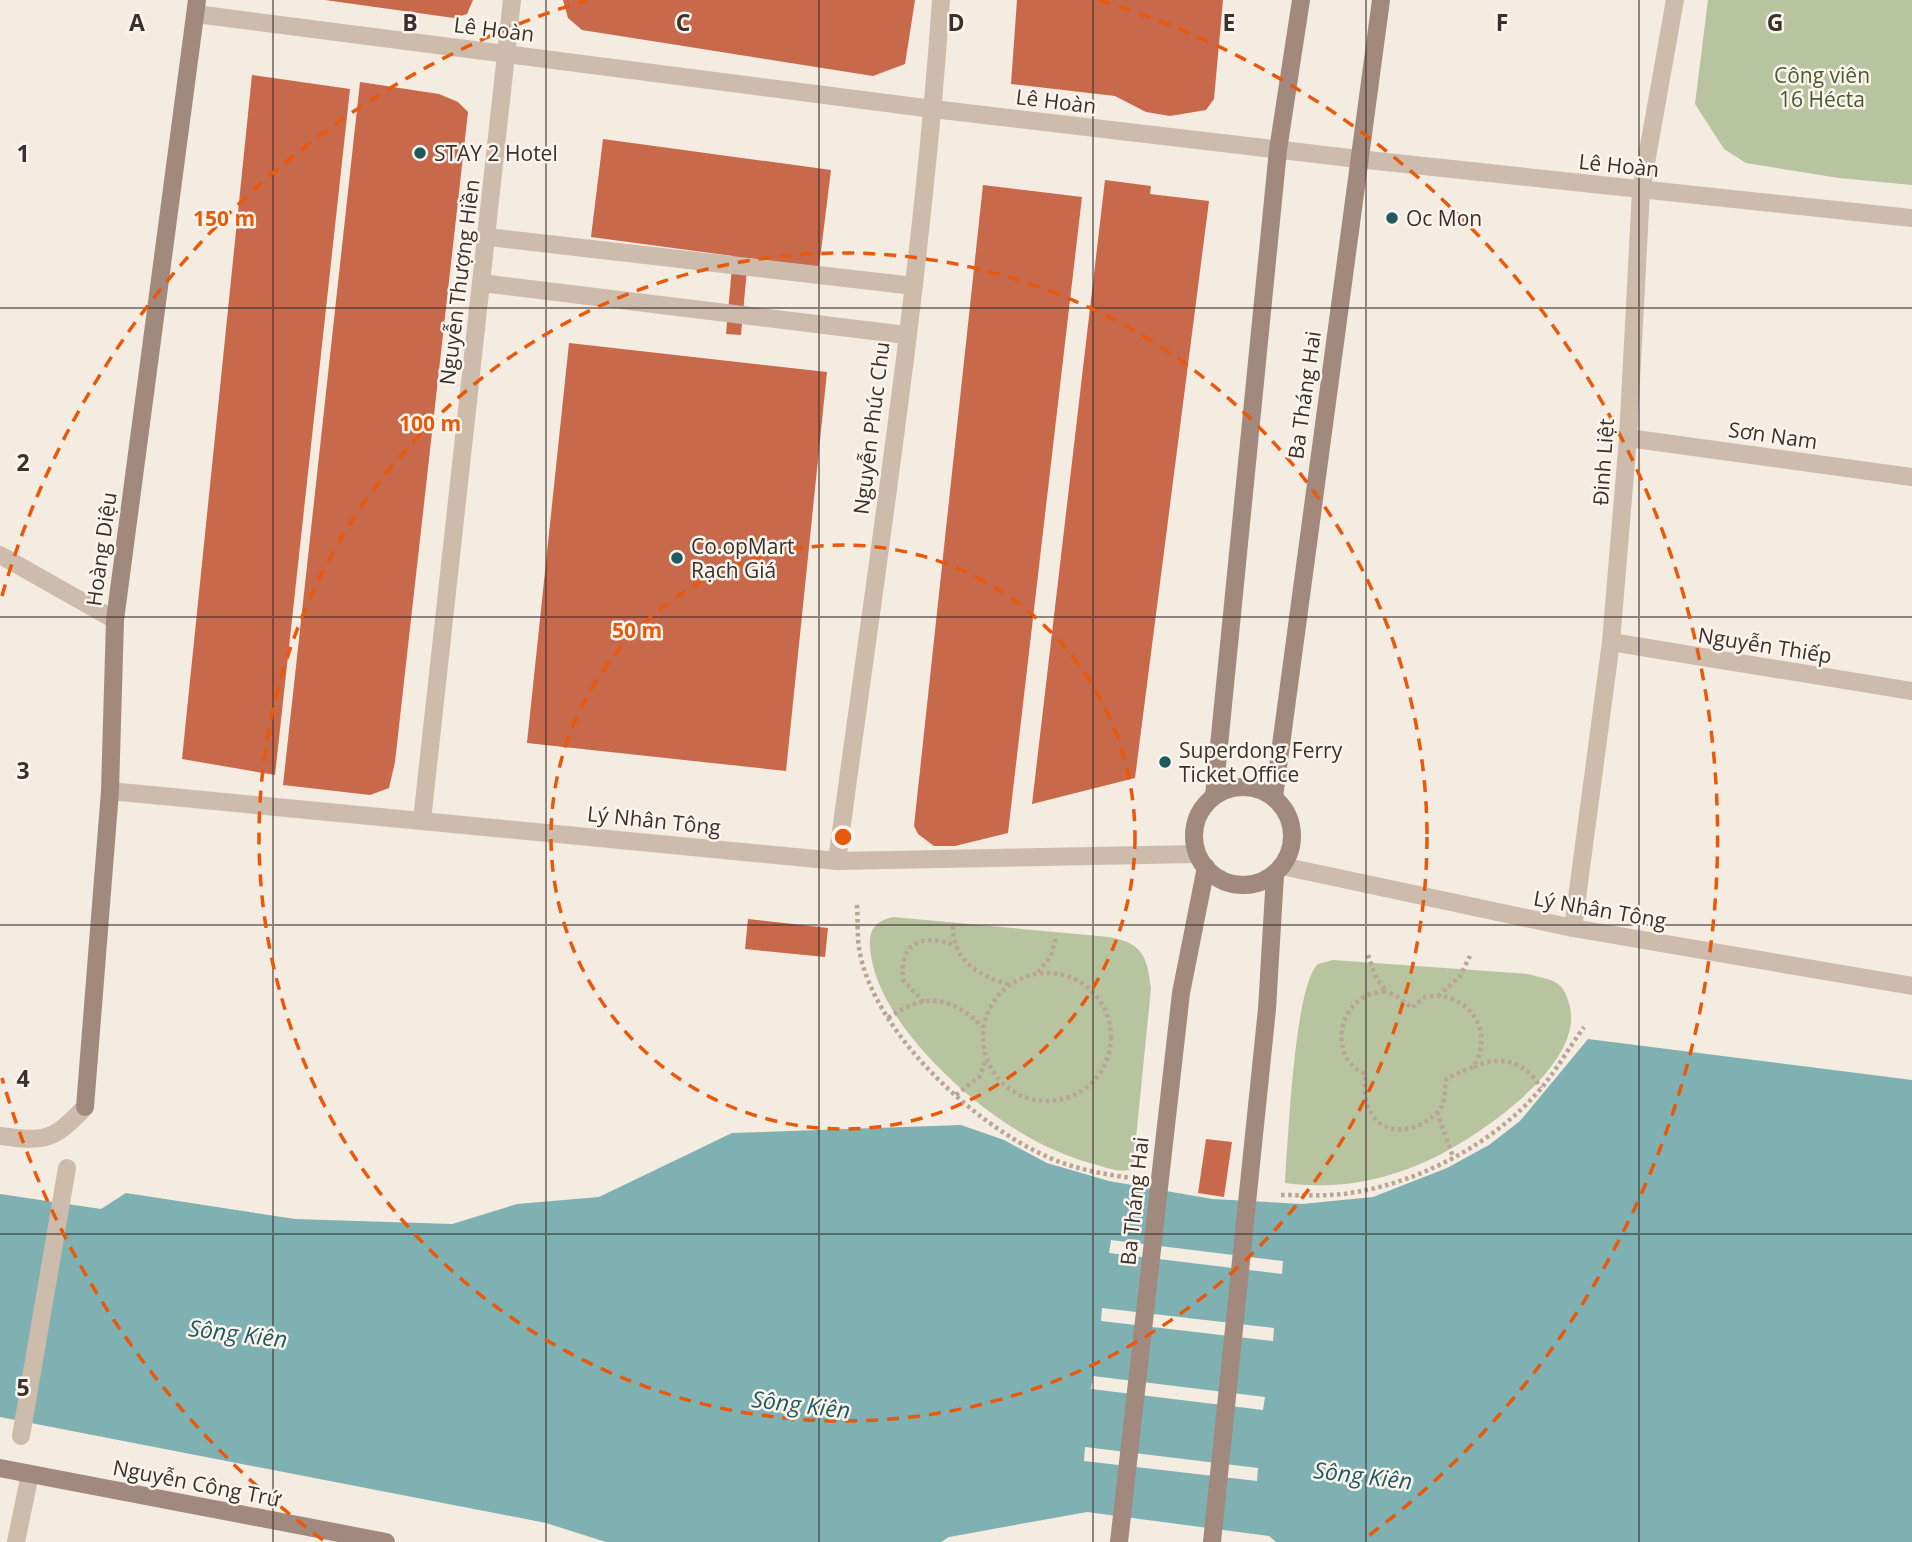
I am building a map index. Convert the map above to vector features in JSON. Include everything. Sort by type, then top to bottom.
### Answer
[{"type":"main road","points":[[1214,796],[1278,150],[1301,0]]},
{"type":"main road","name":"Ba Tháng Hai","points":[[1274,797],[1381,0]]},
{"type":"main road","name":"Hoàng Diệu","points":[[85,1107],[110,791],[115,620],[196,7]]},
{"type":"main road","points":[[1212,1542],[1279,871],[1293,835],[1288,815],[1274,797],[1253,788],[1232,788],[1214,796],[1198,814],[1193,836],[1201,861],[1214,877],[1235,886],[1255,884],[1279,871]]},
{"type":"main road","name":"Ba Tháng Hai","points":[[1119,1542],[1181,993],[1201,861]]},
{"type":"main road","name":"Nguyễn Công Trứ","points":[[0,1468],[386,1542]]},
{"type":"street","name":"Nguyễn Thượng Hiền","points":[[422,820],[512,0]]},
{"type":"street","name":"Nguyễn Phúc Chu","points":[[837,861],[914,286],[933,109],[941,0]]},
{"type":"street","name":"Đinh Liệt","points":[[1573,928],[1611,642],[1628,438],[1641,191],[1675,0]]},
{"type":"street","name":"Lê Hoàn","points":[[196,7],[506,53],[933,109],[1641,191],[1912,218]]},
{"type":"street","points":[[488,237],[914,286]]},
{"type":"street","points":[[481,283],[906,335]]},
{"type":"street","name":"Sơn Nam","points":[[1628,438],[1912,477]]},
{"type":"street","points":[[0,555],[115,620]]},
{"type":"street","name":"Nguyễn Thiếp","points":[[1611,642],[1912,691]]},
{"type":"street","name":"Lý Nhân Tông","points":[[110,791],[837,861],[1201,861]]},
{"type":"street","name":"Lý Nhân Tông","points":[[1279,871],[1573,928],[1912,986]]},
{"type":"street","points":[[0,1136],[34,1140],[62,1132],[85,1107]]},
{"type":"street","points":[[21,1436],[67,1168]]},
{"type":"street","points":[[16,1542],[30,1474]]},
{"type":"path","points":[[857,905],[859,949],[879,1004],[888,1018],[956,1095],[1010,1136],[1045,1156],[1073,1167],[1136,1178]]},
{"type":"path","points":[[953,926],[956,946],[963,959],[980,974],[1009,984]]},
{"type":"path","points":[[1034,974],[1051,956],[1056,937]]},
{"type":"path","points":[[924,1002],[903,979],[904,956],[912,946],[926,940],[956,946]]},
{"type":"path","points":[[1368,955],[1376,978],[1386,991],[1412,1008],[1424,997],[1438,996],[1461,1002],[1476,1017],[1480,1044],[1473,1067]]},
{"type":"path","points":[[1438,996],[1460,976],[1470,956]]},
{"type":"path","points":[[956,1095],[979,1076],[986,1059],[983,1027],[994,1000],[1009,984],[1034,974],[1055,973],[1074,978],[1092,991],[1103,1006],[1109,1021],[1112,1044],[1102,1071],[1077,1094],[1058,1101],[1041,1101],[1010,1090],[986,1059]]},
{"type":"path","points":[[1386,991],[1365,996],[1353,1007],[1342,1027],[1343,1053],[1353,1067],[1366,1074],[1369,1108],[1382,1126],[1399,1130],[1411,1129],[1427,1122],[1444,1102],[1447,1078],[1493,1061],[1510,1061],[1525,1069],[1541,1088]]},
{"type":"path","points":[[888,1018],[905,1006],[924,1002],[951,1003],[983,1027]]},
{"type":"path","points":[[1281,1195],[1325,1196],[1378,1188],[1453,1157],[1510,1121],[1541,1088],[1584,1027]]},
{"type":"path","points":[[1437,1112],[1453,1157]]},
{"type":"green space","name":"Công viên 16 Hécta","points":[[1708,0],[1912,0],[1912,185],[1839,178],[1746,163],[1724,149],[1695,104]]},
{"type":"green space","points":[[893,917],[1109,937],[1129,943],[1141,953],[1148,968],[1151,988],[1133,1168],[1106,1168],[1057,1151],[1009,1125],[956,1085],[898,1019],[874,970],[870,946],[872,930],[878,923]]},
{"type":"green space","points":[[1333,960],[1528,974],[1547,979],[1558,984],[1566,994],[1570,1007],[1570,1030],[1559,1054],[1542,1078],[1519,1101],[1493,1122],[1441,1154],[1403,1171],[1354,1183],[1285,1183],[1290,1102],[1303,1002],[1310,978],[1318,964]]},
{"type":"water","name":"Sông Kiên","points":[[1588,1039],[1912,1080],[1912,1542],[1276,1542],[1269,1536],[1087,1512],[949,1537],[941,1542],[606,1542],[546,1523],[0,1417],[0,1194],[101,1209],[126,1193],[295,1219],[452,1224],[517,1204],[599,1197],[732,1133],[961,1125],[1004,1140],[1047,1163],[1109,1181],[1212,1199],[1302,1204],[1373,1197],[1447,1168],[1489,1145],[1520,1121]],"holes":[[[1111,1240],[1283,1261],[1282,1274],[1109,1253]],[[1102,1308],[1274,1328],[1273,1341],[1101,1321]],[[1093,1376],[1265,1397],[1263,1410],[1091,1389]],[[1085,1447],[1258,1468],[1257,1481],[1084,1461]]]},
{"type":"building","points":[[325,0],[473,0],[467,14],[454,18]]},
{"type":"building","points":[[563,0],[915,0],[905,64],[873,76],[582,30],[568,18]]},
{"type":"building","points":[[1017,0],[1223,0],[1214,99],[1206,110],[1170,116],[1146,112],[1115,96],[1011,84]]},
{"type":"building","points":[[252,75],[350,89],[275,775],[182,759]]},
{"type":"building","points":[[360,82],[439,94],[458,102],[468,112],[395,762],[389,788],[370,795],[283,785]]},
{"type":"building","points":[[603,139],[831,170],[819,267],[748,258],[741,335],[726,334],[733,256],[591,237]]},
{"type":"building","points":[[1105,180],[1151,186],[1150,194],[1209,201],[1135,778],[1032,804]]},
{"type":"building","points":[[983,185],[1082,197],[1008,833],[955,846],[934,846],[918,834],[914,826]]},
{"type":"building","name":"Co.opMart Rạch Giá","points":[[569,343],[827,372],[786,771],[527,743]]},
{"type":"building","points":[[748,919],[828,928],[825,957],[745,949]]},
{"type":"building","points":[[1206,1139],[1232,1142],[1224,1197],[1198,1193]]},
{"type":"place","name":"STAY 2 Hotel","points":[[420,153]]},
{"type":"place","name":"Oc Mon","points":[[1392,218]]},
{"type":"place","name":"Co.opMart Rạch Giá","points":[[677,558]]},
{"type":"place","name":"Superdong Ferry Ticket Office","points":[[1165,762]]}]
